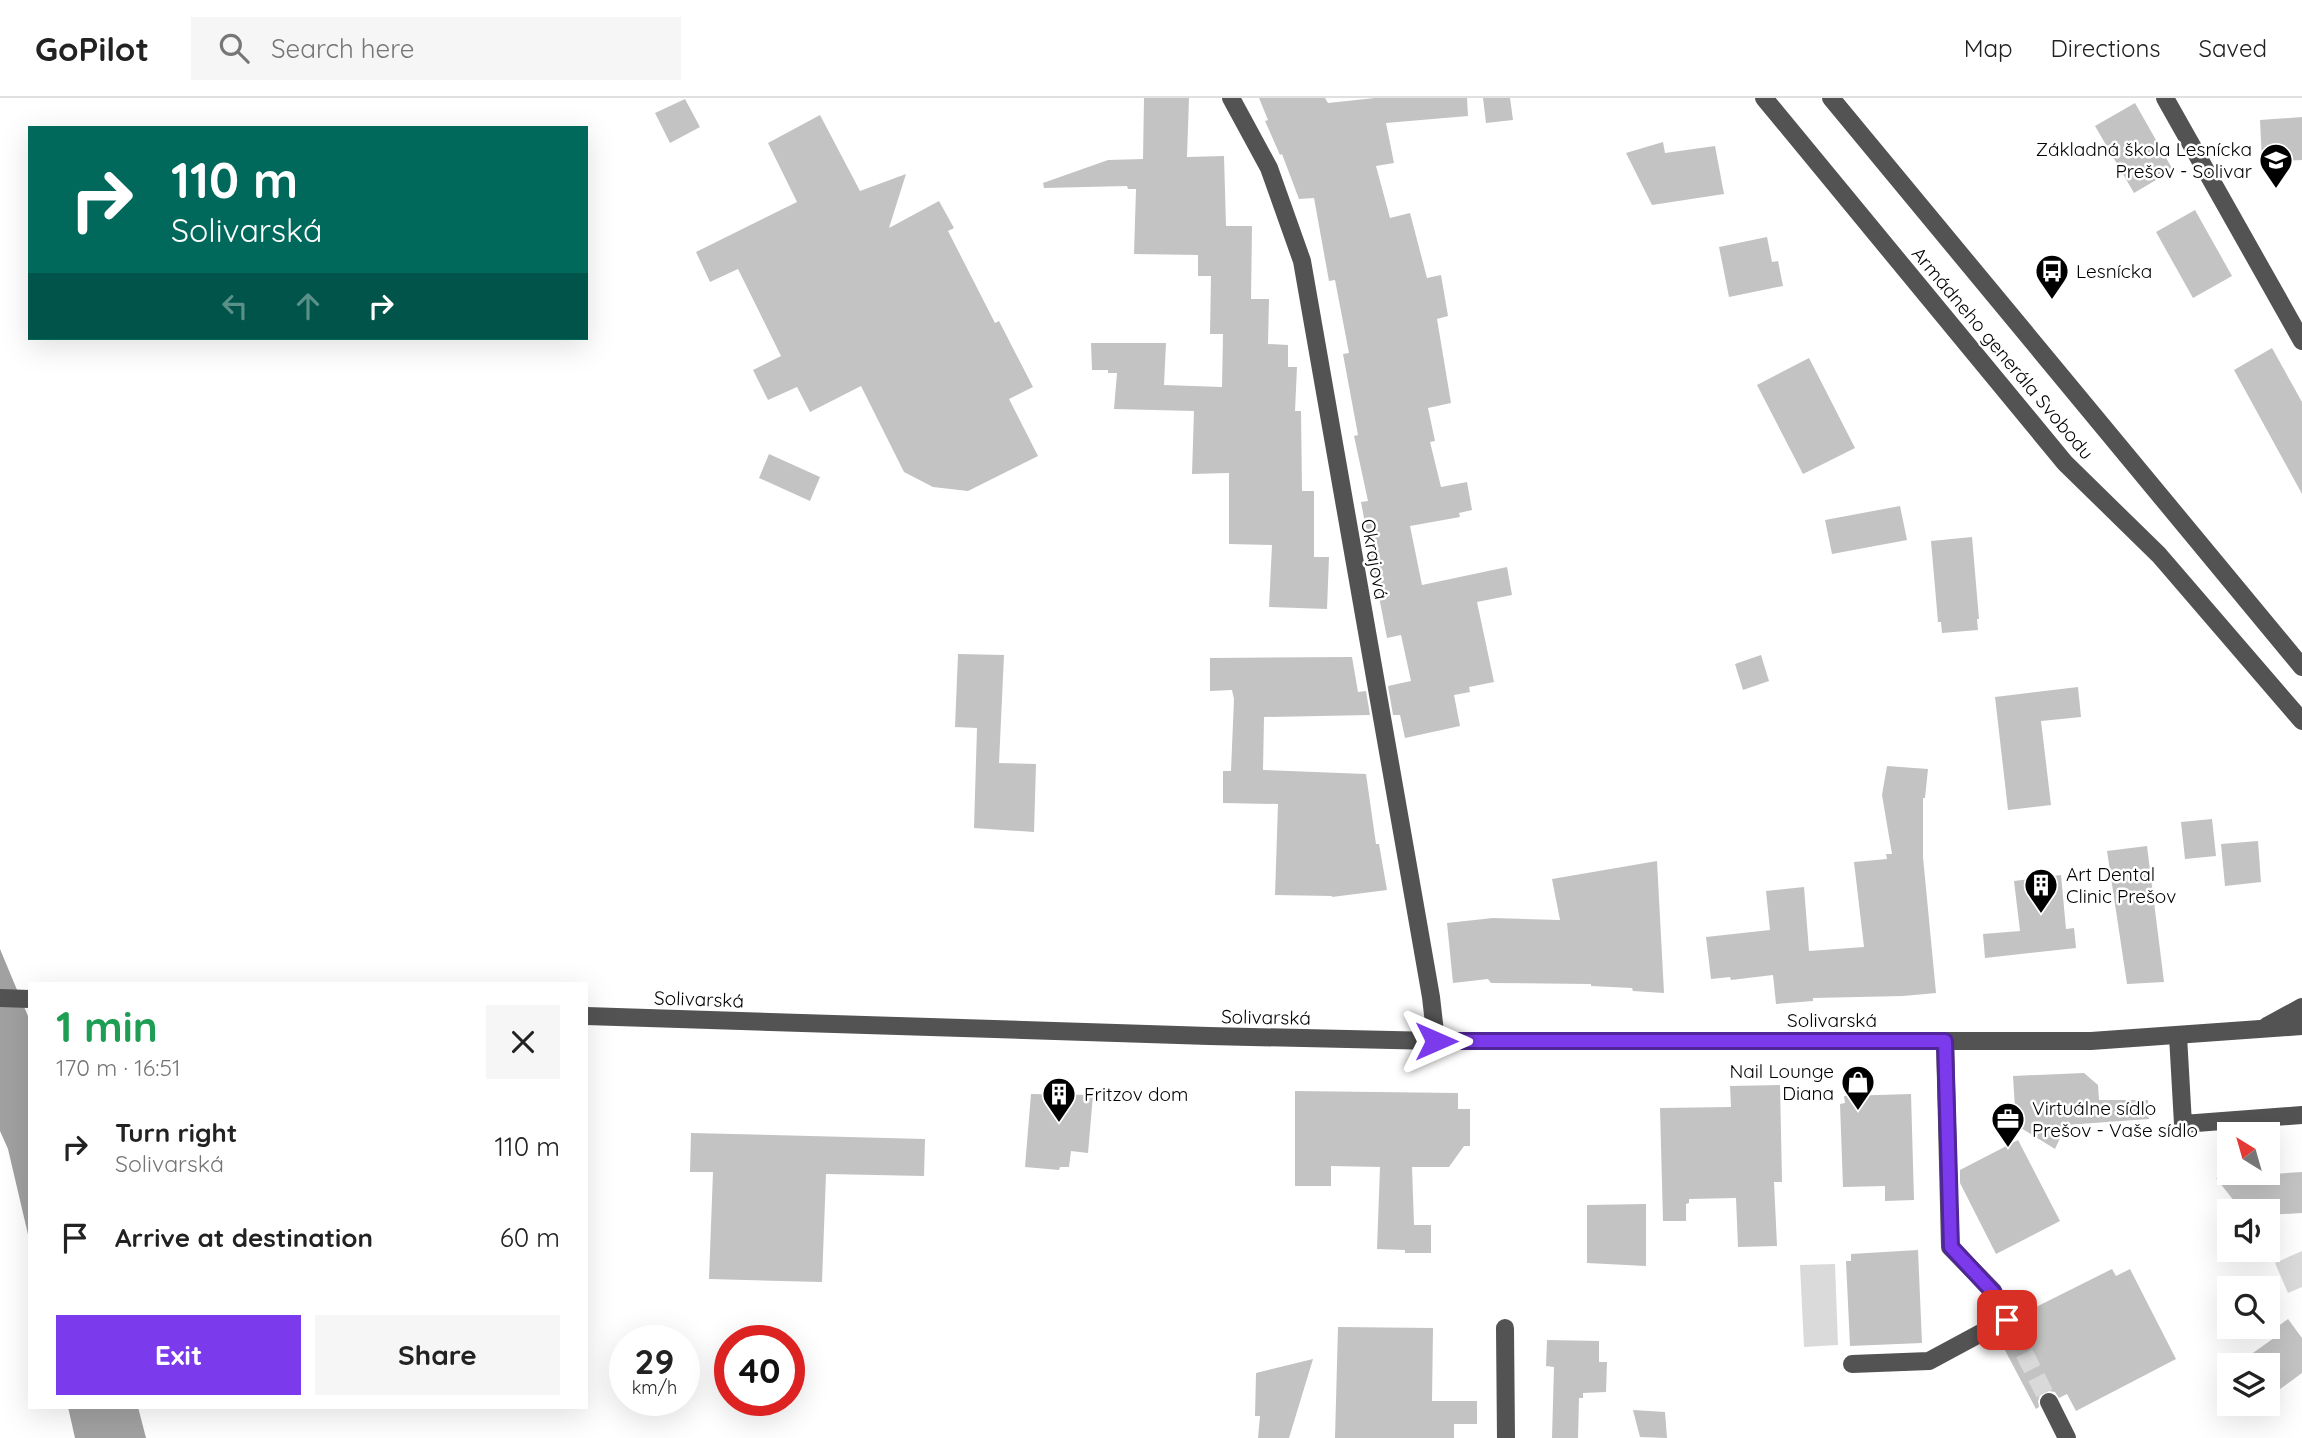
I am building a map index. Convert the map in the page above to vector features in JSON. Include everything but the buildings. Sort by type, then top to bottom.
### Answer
[{"type":"street","name":"Okrajová","points":[[1231,98],[1269,168],[1301,261],[1431,997],[1436,1041]]},
{"type":"street","name":"Armádneho generála Svobodu","points":[[1764,98],[2065,463],[2159,555],[2302,721]]},
{"type":"street","name":"Armádneho generála Svobodu","points":[[1831,98],[2302,667]]},
{"type":"street","points":[[2165,98],[2302,341]]},
{"type":"street","points":[[0,998],[28,999]]},
{"type":"street","points":[[2261,1029],[2302,1007]]},
{"type":"street","name":"Solivarská","points":[[588,1016],[1209,1037],[1436,1041],[2091,1041],[2302,1026]]},
{"type":"street","points":[[2178,1036],[2183,1124],[2302,1115]]},
{"type":"street","points":[[1852,1364],[1929,1361],[2009,1324],[1993,1292],[1951,1247],[1945,1041]]},
{"type":"street","points":[[1505,1328],[1506,1438]]},
{"type":"street","points":[[2049,1402],[2067,1438]]},
{"type":"shaded area","points":[[0,949],[28,1016],[28,1234],[8,1149],[0,1131]]},
{"type":"shaded area","points":[[2302,1251],[2302,1287],[2288,1293],[2275,1263]]},
{"type":"shaded area","points":[[1835,1264],[1838,1345],[1804,1347],[1800,1265]]},
{"type":"shaded area","points":[[68,1409],[139,1409],[146,1438],[75,1438]]},
{"type":"tunnel","points":[[2012,1329],[2049,1402]]},
{"type":"place","name":"Základná škola Lesnícka Prešov - Solivar","points":[[2276,190]]},
{"type":"place","name":"Lesnícka","points":[[2052,301]]},
{"type":"place","name":"Art Dental Clinic Prešov","points":[[2041,915]]},
{"type":"place","name":"Nail Lounge Diana","points":[[1858,1112]]},
{"type":"place","name":"Fritzov dom","points":[[1059,1124]]},
{"type":"place","name":"Virtuálne sídlo Prešov - Vaše sídlo","points":[[2008,1149]]},
{"type":"route","points":[[1436,1041],[1945,1041],[1951,1247],[1993,1292],[2007,1320]]}]
